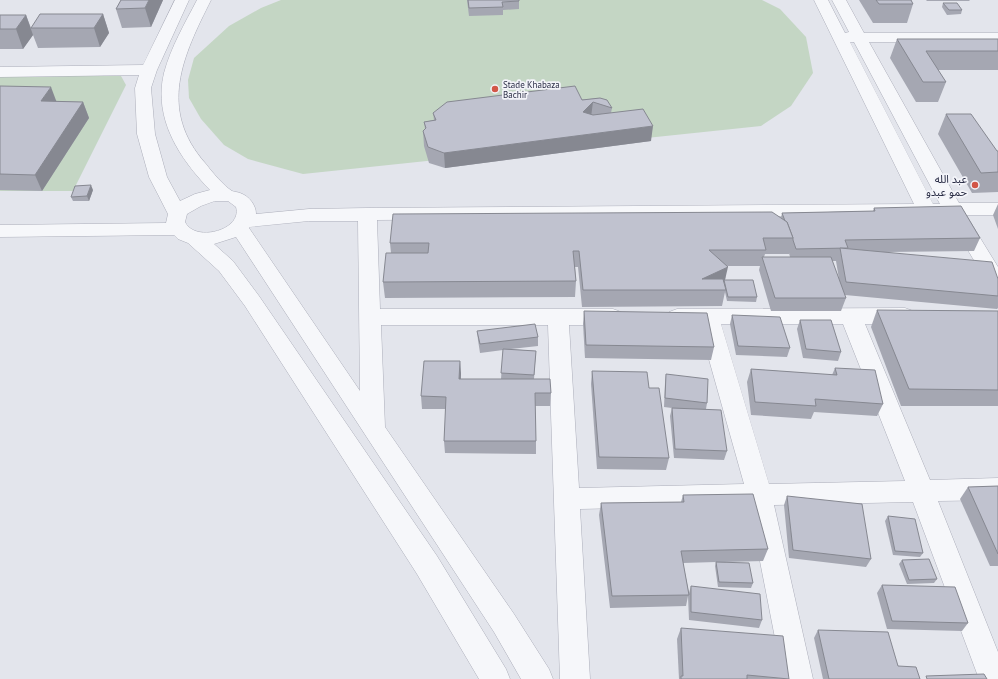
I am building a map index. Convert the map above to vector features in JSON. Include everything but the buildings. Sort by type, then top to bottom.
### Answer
[{"type":"street","points":[[182,0],[149,70],[143,88],[146,134],[158,177],[184,227],[226,266],[252,301],[427,564],[496,679]]},
{"type":"street","points":[[204,0],[180,49],[173,68],[170,90],[173,120],[181,144],[201,171],[238,212],[261,262],[500,617],[538,679]]},
{"type":"street","points":[[821,0],[927,210]]},
{"type":"street","points":[[839,0],[953,210],[998,284]]},
{"type":"street","points":[[839,37],[998,38]]},
{"type":"street","points":[[0,72],[149,70]]},
{"type":"street","points":[[184,227],[183,208],[197,199],[215,195],[238,212],[309,215],[998,209]]},
{"type":"street","points":[[0,230],[184,227],[213,238],[223,235],[238,212]]},
{"type":"street","points":[[367,214],[373,427]]},
{"type":"street","points":[[660,317],[921,316]]},
{"type":"street","points":[[370,317],[629,317]]},
{"type":"street","points":[[558,317],[575,679]]},
{"type":"street","points":[[708,317],[759,494],[798,679]]},
{"type":"street","points":[[851,317],[922,492],[994,679]]},
{"type":"street","points":[[567,499],[759,494],[922,492],[998,489]]},
{"type":"green space","name":"Stade Khabaza Bachir","points":[[281,0],[762,0],[780,9],[806,37],[813,73],[791,106],[761,126],[303,174],[248,159],[224,145],[201,119],[189,98],[188,80],[194,58],[229,26],[261,8]]},
{"type":"green space","points":[[0,76],[121,76],[126,85],[73,191],[0,191]]},
{"type":"place","name":"Stade Khabaza Bachir","points":[[495,89]]},
{"type":"place","name":"عبد الله حمو عبدو","points":[[975,185]]}]
